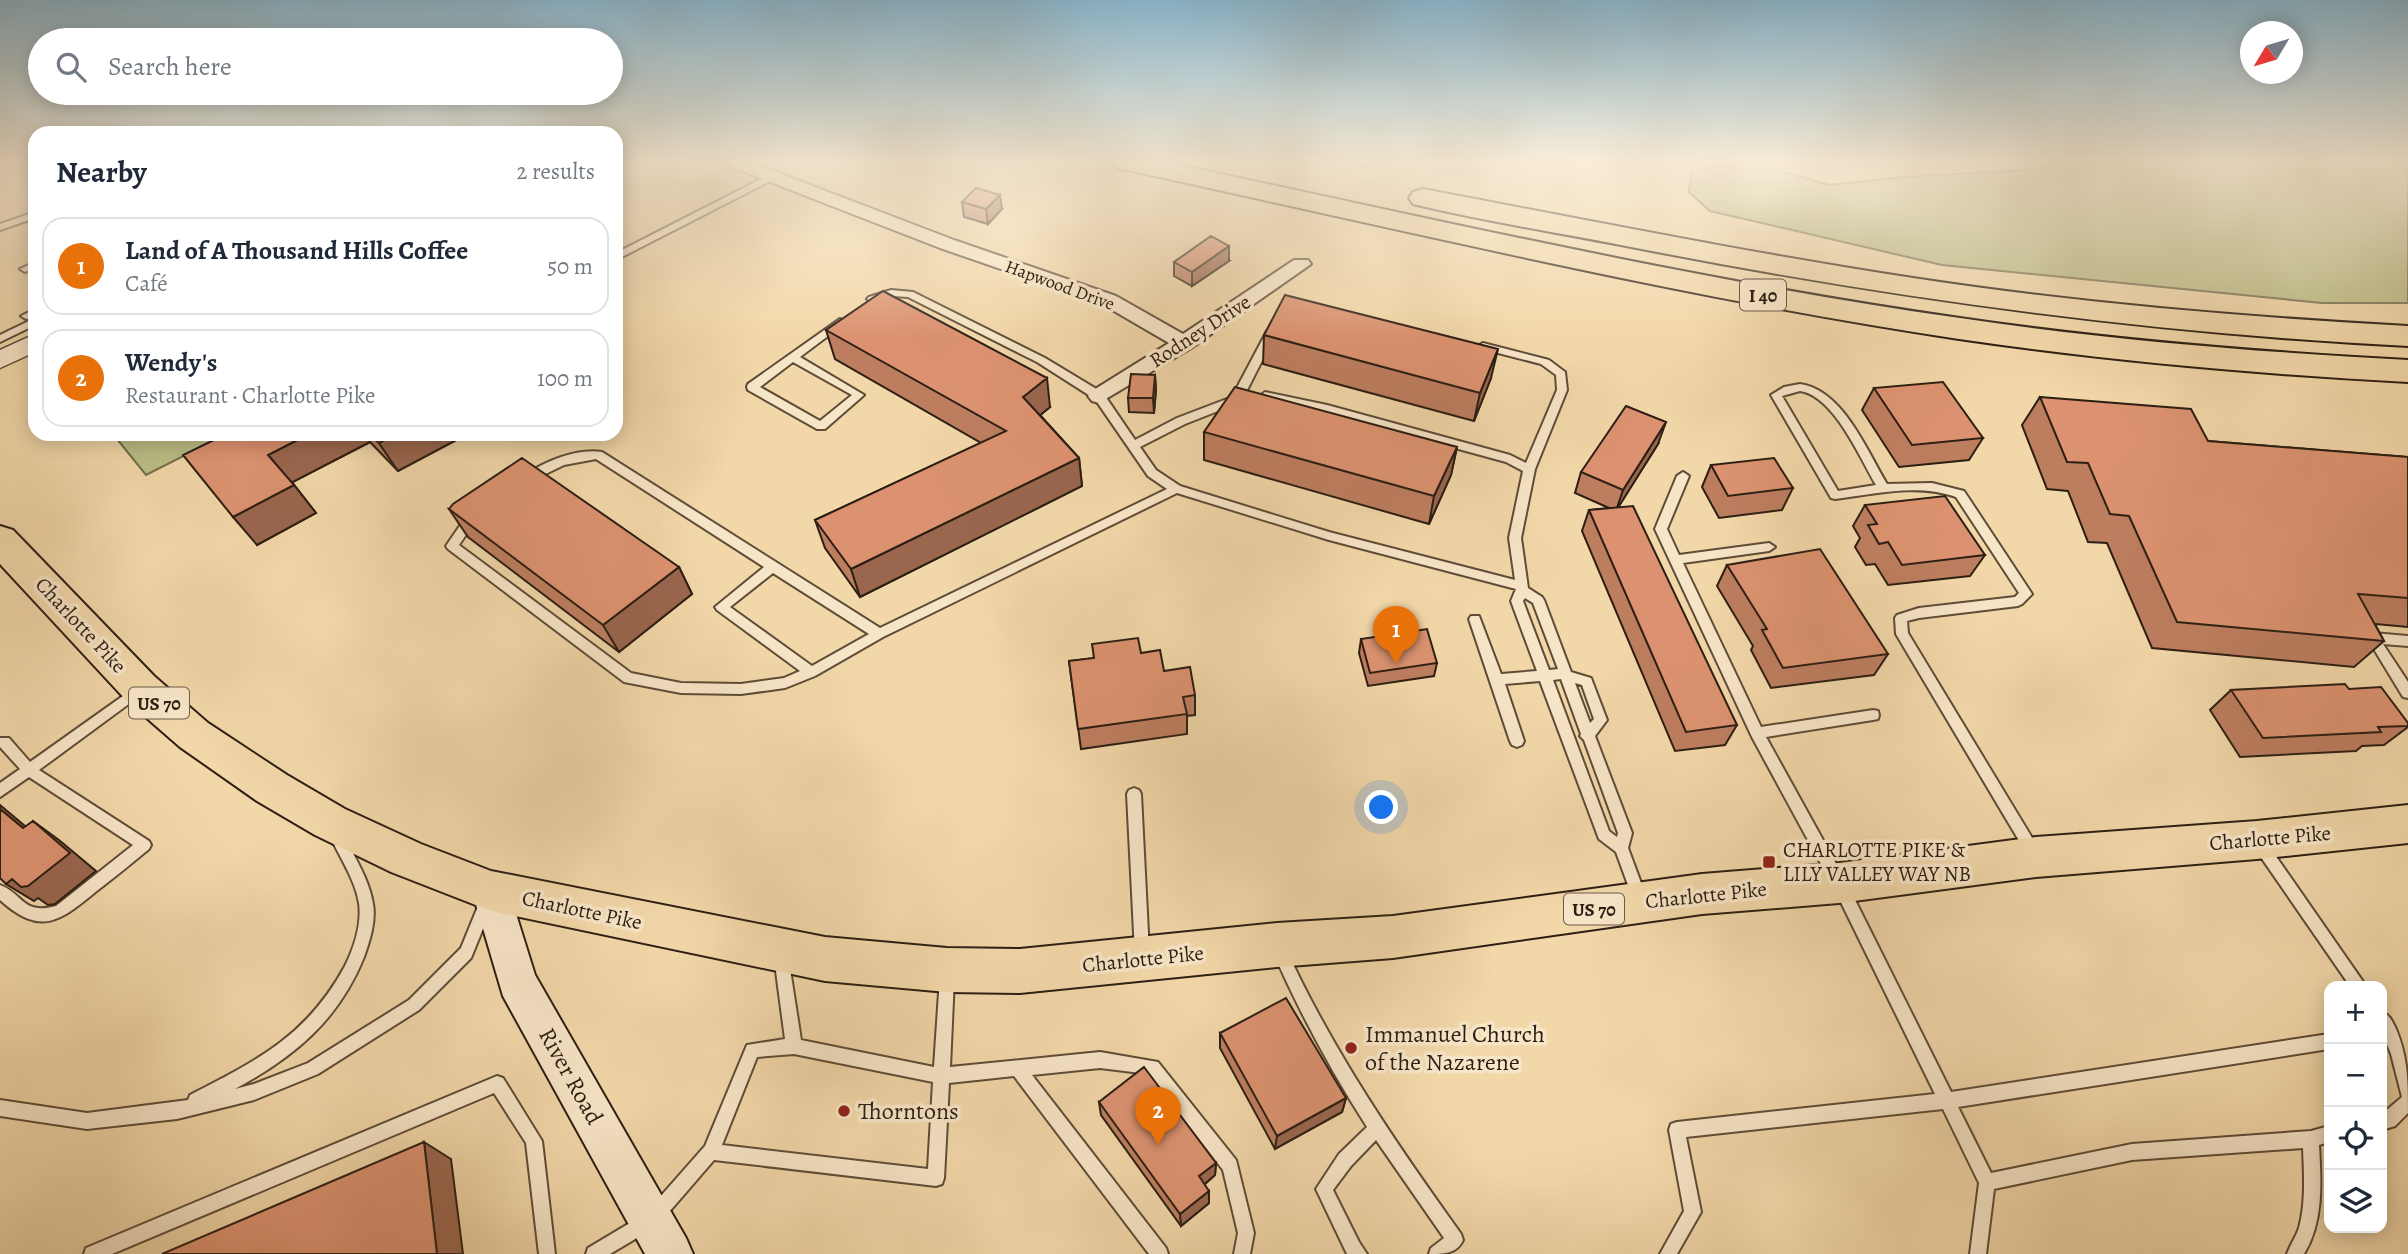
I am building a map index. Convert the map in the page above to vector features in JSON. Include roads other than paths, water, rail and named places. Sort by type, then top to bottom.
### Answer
[{"type":"main road","name":"I 40","points":[[1407,221],[1813,305],[1997,334],[2255,361],[2408,371]]},
{"type":"main road","name":"I 40","points":[[1543,221],[1857,279],[2000,300],[2239,326],[2408,336]]},
{"type":"main road","name":"Charlotte Pike","points":[[4,552],[140,688],[194,735],[272,788],[330,822],[406,858],[491,891],[825,960],[947,970],[1020,971],[1277,945],[1393,937],[1702,894],[1839,883],[2036,857],[2257,840],[2408,824]]},
{"type":"main road","name":"River Road","points":[[491,891],[517,982],[662,1241]]},
{"type":"street","name":"Hapwood Drive","points":[[885,221],[1110,300],[1184,343]]},
{"type":"street","name":"Rodney Drive","points":[[1099,396],[1184,343],[1301,264]]},
{"type":"street","points":[[0,360],[28,328]]},
{"type":"lane","points":[[0,227],[19,221]]},
{"type":"lane","points":[[623,253],[687,221]]},
{"type":"lane","points":[[862,306],[872,299],[891,293],[910,294],[1041,360],[1099,396],[1152,473],[1177,489],[1329,536],[1521,588],[1538,600],[1563,674],[1625,833],[1621,848]]},
{"type":"lane","points":[[792,357],[859,395],[821,426],[752,387],[792,357],[852,313]]},
{"type":"lane","points":[[0,339],[28,325]]},
{"type":"lane","points":[[1247,398],[1274,327]]},
{"type":"lane","points":[[1478,345],[1545,362],[1560,374],[1562,390],[1529,469],[1515,538],[1521,588],[1517,601],[1604,835],[1621,848],[1642,902]]},
{"type":"lane","points":[[1884,489],[1828,399],[1809,389],[1788,387],[1776,396],[1835,495],[1884,489],[1946,487],[1960,494],[2026,594],[2018,601],[1919,613],[1901,618],[1902,635],[2036,857]]},
{"type":"lane","points":[[1132,446],[1181,421],[1247,398],[1267,396],[1327,409],[1510,460],[1529,469]]},
{"type":"lane","points":[[515,487],[548,464],[569,458],[598,456],[879,634]]},
{"type":"lane","points":[[1683,476],[1661,529],[1757,733],[1839,883],[1987,1182],[1978,1254]]},
{"type":"lane","points":[[483,509],[472,517],[453,546],[628,678],[681,688],[741,689],[785,683],[811,672],[879,634],[1177,489]]},
{"type":"lane","points":[[1676,560],[1769,547]]},
{"type":"lane","points":[[771,568],[722,607],[811,672]]},
{"type":"lane","points":[[1475,619],[1517,741]]},
{"type":"lane","points":[[2408,641],[2373,638],[2408,693]]},
{"type":"lane","points":[[1497,680],[1563,674],[1587,682],[1601,720],[1587,736]]},
{"type":"lane","points":[[0,791],[140,688]]},
{"type":"lane","points":[[1757,733],[1873,715]]},
{"type":"lane","points":[[0,891],[20,909],[45,917],[60,912],[144,845],[30,770],[1,739]]},
{"type":"lane","points":[[1134,794],[1143,960]]},
{"type":"lane","points":[[177,1111],[273,1060],[314,1025],[338,996],[362,944],[366,903],[330,822]]},
{"type":"lane","points":[[2257,840],[2356,981]]},
{"type":"lane","points":[[0,1108],[87,1121],[177,1111],[254,1092],[313,1069],[414,1005],[466,954],[491,891]]},
{"type":"lane","points":[[1277,945],[1304,1007],[1376,1129],[1455,1240],[1437,1254]]},
{"type":"lane","points":[[780,952],[794,1045]]},
{"type":"lane","points":[[711,1152],[936,1178],[947,970]]},
{"type":"lane","points":[[2387,1032],[2403,1063],[2408,1093]]},
{"type":"lane","points":[[1668,1254],[1693,1212],[1677,1130],[1947,1101],[2324,1042]]},
{"type":"lane","points":[[594,1254],[662,1241],[711,1152],[752,1050],[794,1045],[942,1076],[1100,1060],[1153,1067],[1230,1166],[1246,1233],[1242,1254]]},
{"type":"lane","points":[[1017,1068],[1160,1254]]},
{"type":"lane","points":[[92,1254],[497,1084],[534,1141],[547,1254]]},
{"type":"lane","points":[[2387,1121],[2408,1102]]},
{"type":"lane","points":[[1359,1254],[1353,1248],[1325,1189],[1345,1160],[1376,1129]]},
{"type":"lane","points":[[1987,1182],[2132,1152],[2311,1139],[2324,1135]]},
{"type":"lane","points":[[2295,1254],[2302,1245],[2310,1206],[2311,1139]]},
{"type":"place","name":"Land of A Thousand Hills Coffee","points":[[1396,664]]},
{"type":"place","name":"CHARLOTTE PIKE & LILY VALLEY WAY NB","points":[[1769,862]]},
{"type":"place","name":"Immanuel Church of the Nazarene","points":[[1351,1048]]},
{"type":"place","name":"Thorntons","points":[[844,1111]]},
{"type":"place","name":"Wendy's","points":[[1158,1145]]}]
